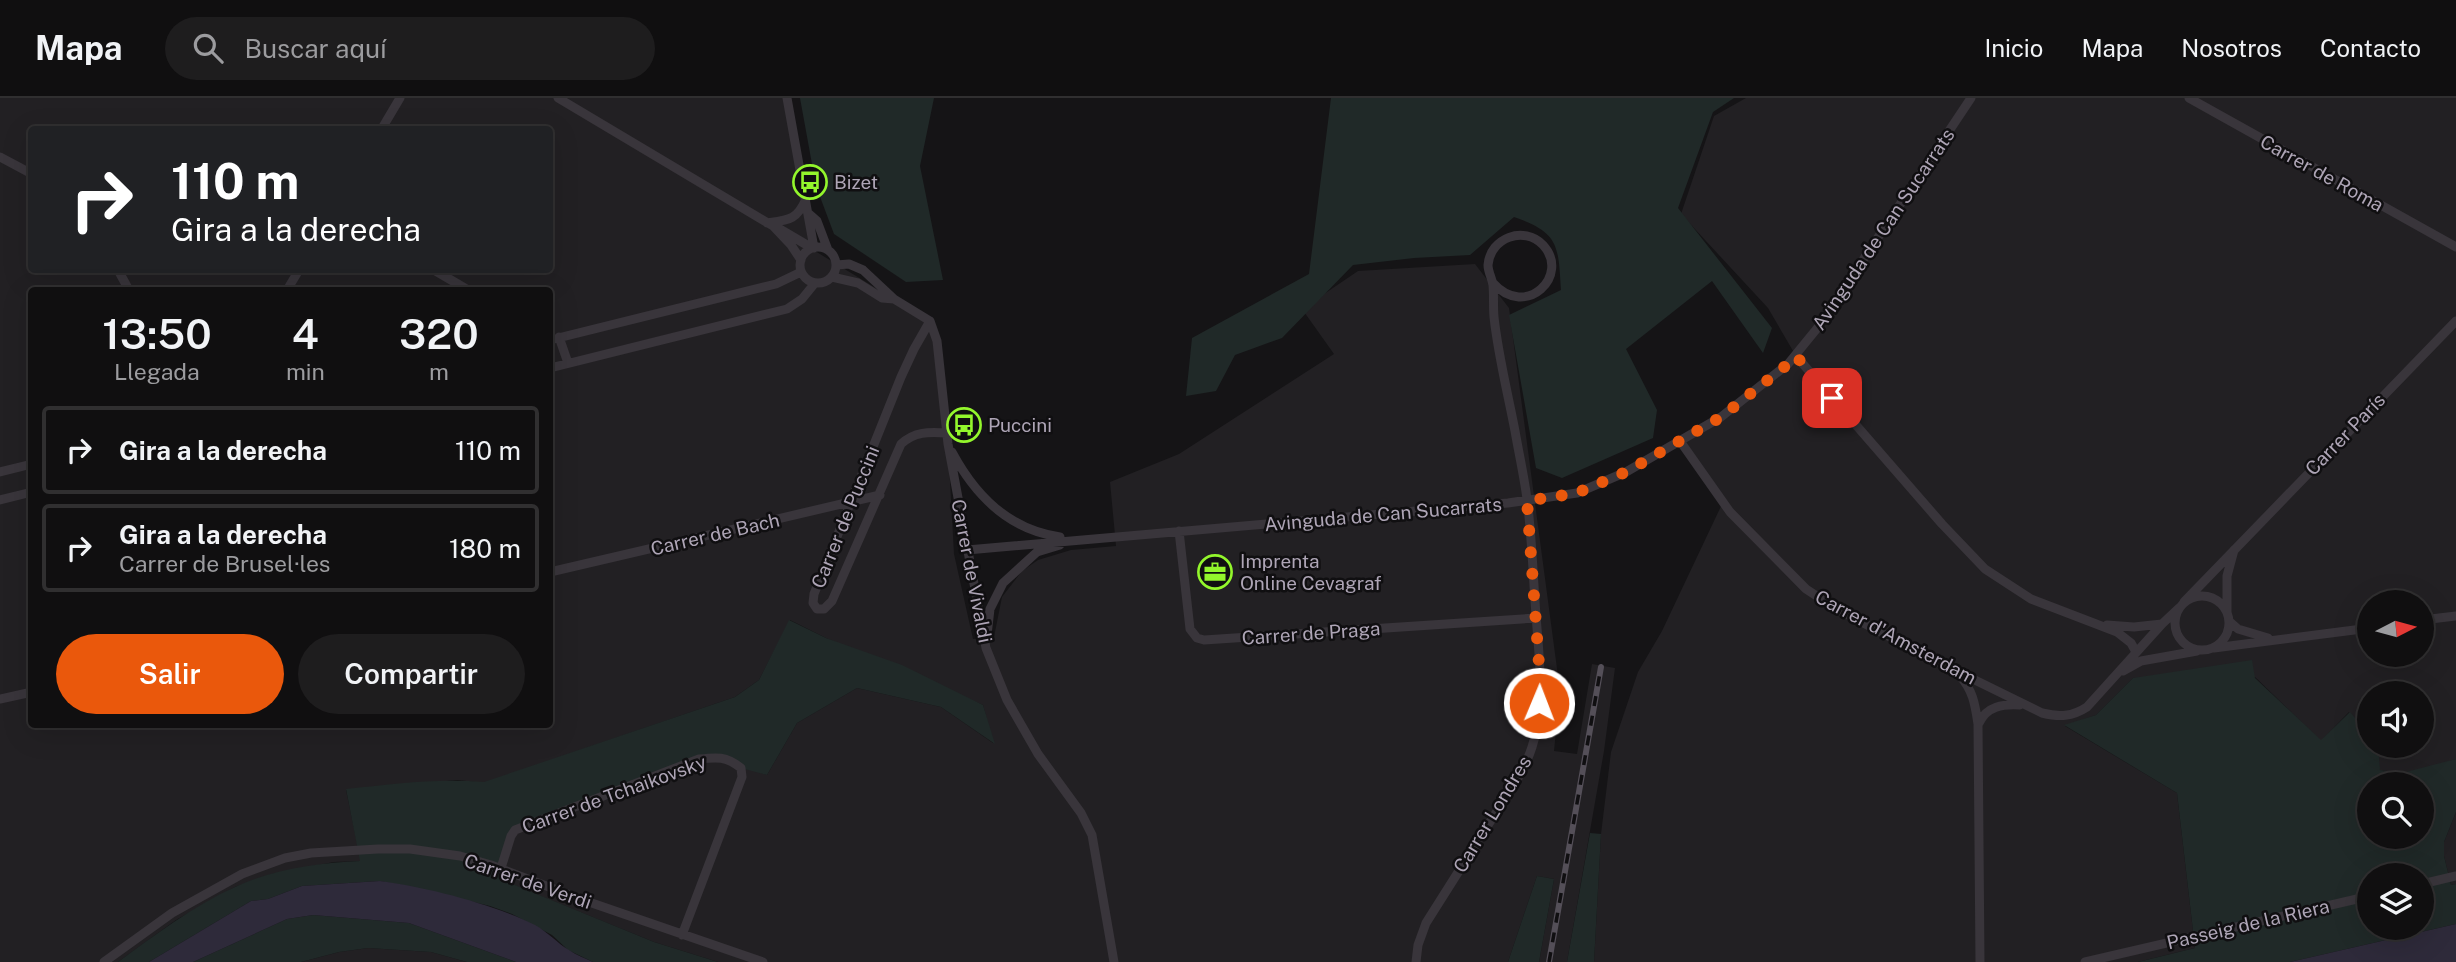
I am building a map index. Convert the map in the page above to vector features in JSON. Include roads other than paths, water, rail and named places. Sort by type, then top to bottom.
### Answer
[{"type":"street","points":[[384,126],[400,98]]},
{"type":"street","points":[[558,98],[770,225],[782,229],[813,248],[828,250]]},
{"type":"street","points":[[787,98],[813,248]]},
{"type":"street","name":"Avinguda de Can Sucarrats","points":[[967,550],[1527,501],[1577,493],[1602,484],[1721,417],[1796,356],[1826,316],[1971,98]]},
{"type":"street","name":"Carrer de Roma","points":[[2189,98],[2456,247]]},
{"type":"street","points":[[0,157],[28,172]]},
{"type":"street","points":[[770,225],[794,218],[806,199]]},
{"type":"street","points":[[770,225],[791,245],[800,260],[801,272],[809,281],[827,281],[832,276],[835,259],[828,250],[817,221],[809,214]]},
{"type":"street","points":[[1517,234],[1530,236],[1545,247],[1550,257],[1551,273],[1545,286],[1537,293],[1516,298],[1500,292],[1493,283],[1488,262],[1491,252],[1503,240],[1517,234]]},
{"type":"street","points":[[800,260],[813,248]]},
{"type":"street","points":[[836,265],[849,264],[863,270],[894,299],[930,321]]},
{"type":"street","points":[[568,362],[553,337],[776,284],[801,272]]},
{"type":"street","points":[[440,273],[463,287]]},
{"type":"street","points":[[832,276],[858,283],[882,298],[894,299]]},
{"type":"street","points":[[553,367],[787,309],[802,299],[815,283]]},
{"type":"street","name":"Carrer Londres","points":[[1416,962],[1418,945],[1426,923],[1516,782],[1538,727],[1540,678],[1527,501],[1494,317],[1493,283]]},
{"type":"street","name":"Carrer de Vivaldi","points":[[930,321],[937,341],[948,444],[986,648],[1007,700],[1038,754],[1081,813],[1092,835],[1114,962]]},
{"type":"street","name":"Carrer de Puccini","points":[[930,321],[901,377],[814,594],[813,603],[817,609],[824,609],[832,601],[901,444],[909,436],[947,433]]},
{"type":"street","name":"Carrer París","points":[[2182,605],[2456,321]]},
{"type":"street","points":[[1796,356],[1942,524],[1985,569],[2031,599],[2099,624],[2125,637],[2136,652]]},
{"type":"street","name":"Carrer d'Amsterdam","points":[[1681,441],[1730,512],[1806,589],[1835,608],[1950,668],[2028,706],[2058,717],[2078,713],[2087,707],[2161,624],[2182,605]]},
{"type":"street","name":"Avinguda de Can Sucarrats","points":[[948,444],[962,471],[977,490],[1010,520],[1050,536],[1079,540]]},
{"type":"street","points":[[0,471],[28,465]]},
{"type":"street","points":[[0,500],[28,493]]},
{"type":"street","name":"Carrer de Bach","points":[[553,571],[880,495]]},
{"type":"street","name":"Carrer de Praga","points":[[1179,531],[1190,629],[1197,638],[1204,640],[1536,618]]},
{"type":"street","name":"Avinguda de Can Sucarrats","points":[[986,648],[990,609],[1003,583],[1037,552],[1079,540]]},
{"type":"street","points":[[2235,548],[2227,576],[2228,617],[2225,637],[2208,649],[2195,649],[2181,640],[2175,625],[2182,605],[2192,597],[2208,596],[2216,600],[2228,617],[2238,629],[2252,635],[2280,640]]},
{"type":"street","points":[[2434,619],[2456,616]]},
{"type":"street","points":[[2099,624],[2134,627],[2161,624]]},
{"type":"street","name":"Carrer d'Amsterdam","points":[[2115,674],[2141,661],[2208,649],[2357,630]]},
{"type":"street","points":[[1950,668],[1969,686],[1974,697],[1978,724],[1980,962]]},
{"type":"street","points":[[0,699],[28,693]]},
{"type":"street","points":[[1978,724],[1983,714],[1993,708],[2007,704],[2028,706]]},
{"type":"street","name":"Carrer de Tchaikovsky","points":[[501,868],[515,830],[699,759],[716,757],[730,760],[741,768],[742,778],[681,935]]},
{"type":"street","name":"Carrer de Verdi","points":[[104,962],[172,913],[223,882],[285,858],[311,853],[378,849],[410,849],[460,856],[501,868],[681,935],[763,962]]},
{"type":"street","points":[[2434,881],[2456,876]]},
{"type":"street","name":"Passeig de la Riera","points":[[2085,962],[2357,899]]},
{"type":"railway","points":[[1549,962],[1601,667]]},
{"type":"place","name":"Bizet","points":[[810,182]]},
{"type":"place","name":"Puccini","points":[[964,425]]},
{"type":"place","name":"Imprenta Online Cevagraf","points":[[1215,572]]}]
